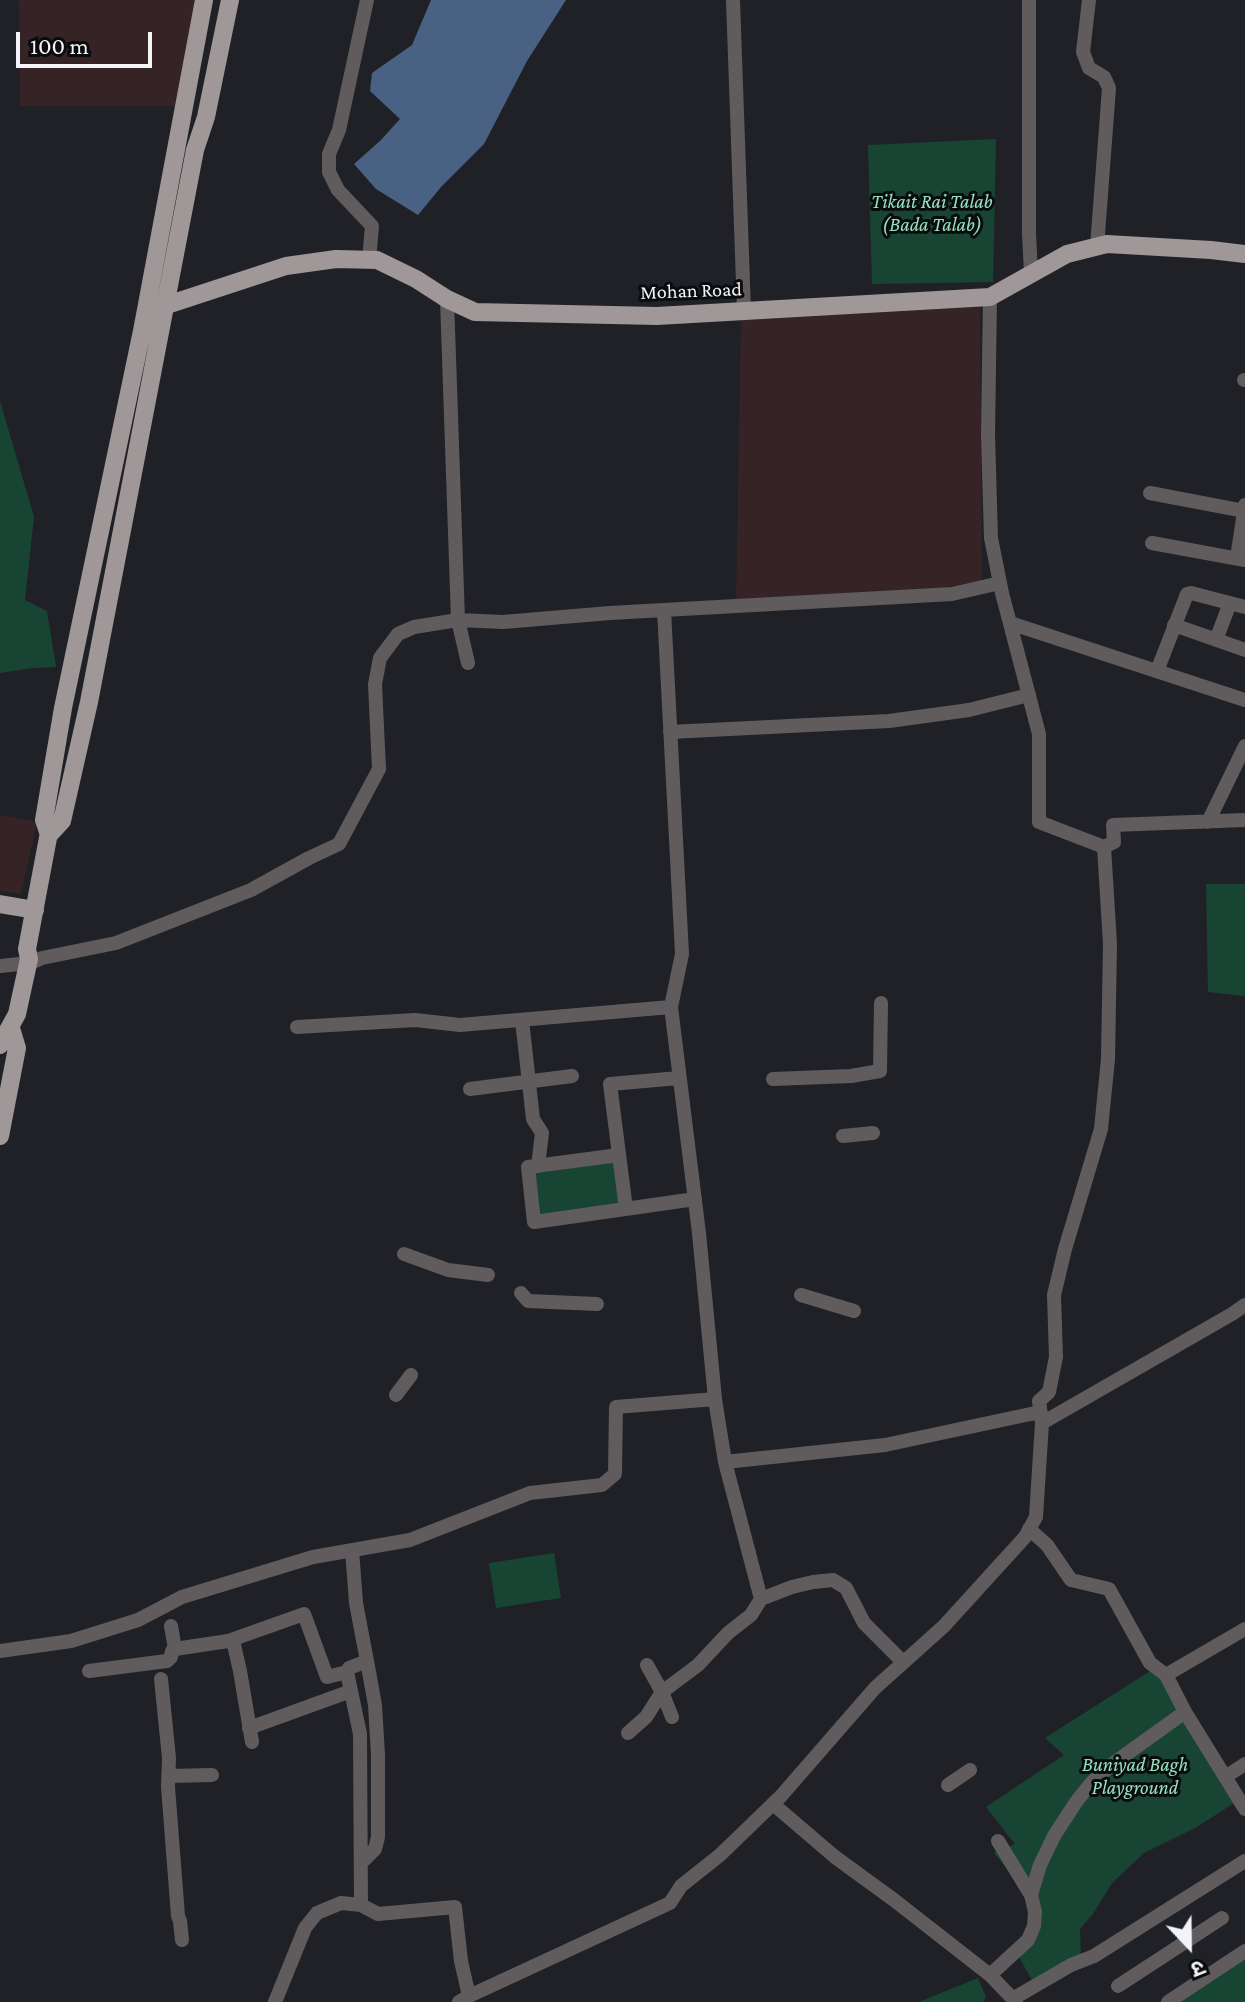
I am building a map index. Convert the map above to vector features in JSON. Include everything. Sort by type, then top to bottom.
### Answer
[{"type":"main road","points":[[49,835],[62,821],[89,702],[204,0]]},
{"type":"main road","points":[[0,1078],[10,1013],[20,985],[19,961],[49,835],[152,310],[217,0]]},
{"type":"main road","points":[[155,307],[206,117],[230,0]]},
{"type":"main road","name":"Mohan Road","points":[[155,307],[286,266],[336,259],[377,260],[475,312],[657,316],[990,297],[1067,254],[1107,244],[1245,254]]},
{"type":"main road","points":[[0,904],[30,909]]},
{"type":"main road","points":[[0,1136],[17,1048],[8,1035]]},
{"type":"street","points":[[367,0],[339,130],[329,154],[329,172],[338,190],[372,226],[369,260]]},
{"type":"street","points":[[733,0],[744,311]]},
{"type":"street","points":[[1029,0],[1031,273]]},
{"type":"street","points":[[1089,0],[1083,52],[1089,68],[1104,77],[1109,88],[1097,247]]},
{"type":"street","points":[[990,297],[988,435],[991,527],[1000,583],[1039,734],[1039,822],[1104,847],[1114,842],[1113,825],[1245,820]]},
{"type":"street","points":[[447,299],[458,620],[468,663]]},
{"type":"street","points":[[1150,493],[1244,511]]},
{"type":"street","points":[[1152,543],[1241,559],[1245,505]]},
{"type":"street","points":[[19,961],[116,943],[251,890],[339,844],[379,769],[375,684],[380,658],[398,634],[414,627],[458,620],[503,622],[952,594],[1000,583]]},
{"type":"street","points":[[1157,671],[1189,593],[1238,605],[1216,640]]},
{"type":"street","points":[[664,610],[682,954],[671,1007],[695,1199],[715,1399],[725,1462],[761,1599]]},
{"type":"street","points":[[1010,623],[1245,700]]},
{"type":"street","points":[[1174,625],[1245,650]]},
{"type":"street","points":[[670,732],[889,721],[969,710],[1029,695]]},
{"type":"street","points":[[1208,822],[1245,746]]},
{"type":"street","points":[[275,2002],[305,1928],[317,1913],[341,1903],[361,1905],[378,1914],[455,1907],[464,1999],[670,1903],[681,1886],[720,1855],[773,1804],[875,1688],[944,1626],[1017,1546],[1036,1517],[1041,1417],[1039,1401],[1049,1392],[1056,1357],[1054,1295],[1101,1129],[1108,1059],[1110,944],[1104,847]]},
{"type":"street","points":[[773,1079],[851,1076],[880,1071],[881,1003]]},
{"type":"street","points":[[297,1027],[415,1020],[460,1025],[671,1007]]},
{"type":"street","points":[[522,1020],[533,1119],[542,1133],[538,1166]]},
{"type":"street","points":[[470,1089],[572,1076]]},
{"type":"street","points":[[626,1209],[610,1084],[679,1078]]},
{"type":"street","points":[[843,1136],[873,1133]]},
{"type":"street","points":[[619,1155],[528,1167],[534,1222],[695,1199]]},
{"type":"street","points":[[404,1254],[448,1270],[488,1275]]},
{"type":"street","points":[[521,1293],[528,1301],[597,1304]]},
{"type":"street","points":[[801,1295],[854,1311]]},
{"type":"street","points":[[725,1462],[885,1445],[1041,1417],[1245,1305]]},
{"type":"street","points":[[396,1395],[411,1375]]},
{"type":"street","points":[[0,1651],[71,1641],[138,1620],[182,1597],[313,1557],[410,1540],[530,1493],[602,1485],[615,1474],[616,1407],[715,1399]]},
{"type":"street","points":[[1029,1529],[1047,1545],[1071,1580],[1109,1589],[1150,1663],[1166,1675],[1185,1712],[1245,1809]]},
{"type":"street","points":[[352,1550],[356,1603],[376,1718],[378,1755],[378,1837],[375,1849],[361,1863]]},
{"type":"street","points":[[628,1733],[646,1717],[662,1692],[698,1665],[728,1633],[751,1615],[761,1599],[792,1587],[833,1580],[846,1588],[864,1623],[903,1662]]},
{"type":"street","points":[[89,1671],[167,1661],[175,1649],[234,1639],[304,1614],[327,1677],[347,1672],[349,1668],[367,1661]]},
{"type":"street","points":[[171,1626],[175,1649]]},
{"type":"street","points":[[1166,1675],[1245,1630]]},
{"type":"street","points":[[234,1639],[250,1735],[351,1691]]},
{"type":"street","points":[[647,1665],[672,1717]]},
{"type":"street","points":[[347,1672],[360,1734],[361,1905]]},
{"type":"street","points":[[161,1679],[169,1758],[176,1901],[182,1940]]},
{"type":"street","points":[[1031,1895],[1040,1865],[1054,1836],[1084,1792],[1114,1763],[1185,1712]]},
{"type":"street","points":[[1225,1777],[1245,1764]]},
{"type":"street","points":[[948,1785],[970,1770]]},
{"type":"street","points":[[169,1776],[212,1775]]},
{"type":"street","points":[[360,1801],[378,1801]]},
{"type":"street","points":[[773,1804],[835,1857],[990,1975],[1015,2000],[1071,1965],[1094,1956],[1245,1861]]},
{"type":"street","points":[[990,1975],[1028,1940],[1034,1926],[1035,1912],[1031,1895],[998,1841]]},
{"type":"street","points":[[1118,1986],[1222,1918]]},
{"type":"street","points":[[1168,2002],[1245,1951]]},
{"type":"shaded area","points":[[19,0],[200,0],[181,106],[20,106]]},
{"type":"shaded area","points":[[980,307],[982,580],[949,587],[736,599],[741,320]]},
{"type":"shaded area","points":[[0,815],[37,822],[21,894],[0,891]]},
{"type":"green space","name":"Tikait Rai Talab (Bada Talab)","points":[[996,139],[993,282],[872,284],[868,145]]},
{"type":"green space","points":[[0,401],[34,517],[25,600],[47,611],[56,667],[0,673]]},
{"type":"green space","points":[[1206,884],[1245,884],[1245,996],[1208,992]]},
{"type":"green space","points":[[614,1162],[620,1203],[540,1214],[535,1173]]},
{"type":"green space","points":[[554,1553],[561,1598],[496,1608],[489,1563]]},
{"type":"green space","name":"Buniyad Bagh Playground","points":[[1155,1668],[1237,1801],[1197,1827],[1144,1853],[1112,1883],[1080,1929],[1081,1961],[1032,1980],[1016,1952],[1037,1906],[994,1853],[1015,1844],[986,1807],[1064,1755],[1045,1738]]},
{"type":"green space","points":[[1245,1955],[1245,2002],[1169,2002]]},
{"type":"green space","points":[[978,1978],[986,1997],[983,2002],[919,2002]]},
{"type":"water","points":[[431,0],[566,0],[527,61],[484,144],[418,215],[376,189],[354,164],[400,119],[370,91],[372,73],[412,45]]}]
